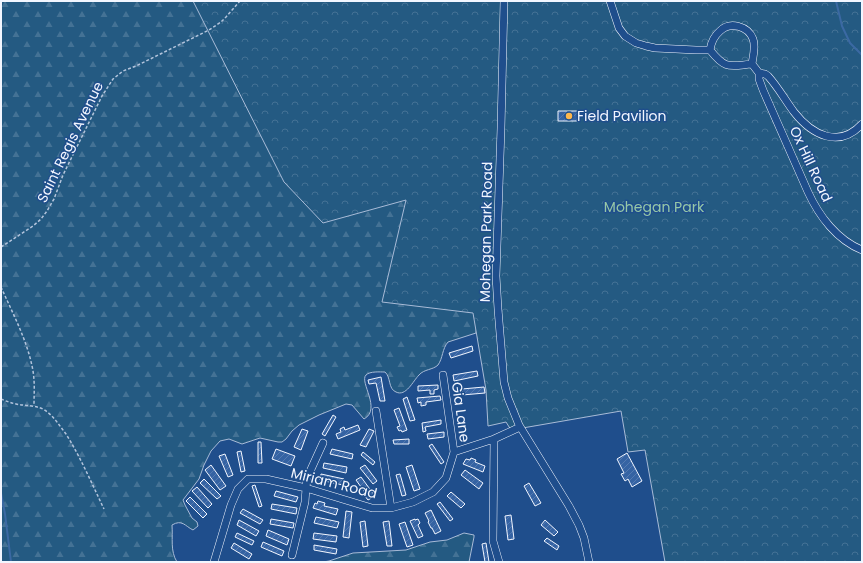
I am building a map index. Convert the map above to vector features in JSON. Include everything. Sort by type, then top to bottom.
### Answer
[{"type":"street","name":"Mohegan Park Road","points":[[504,1],[496,286],[506,389],[508,398],[520,427],[574,514],[584,538],[589,562]]},
{"type":"street","points":[[610,1],[622,31],[629,39],[636,43],[651,47],[710,50]]},
{"type":"street","points":[[710,50],[714,39],[723,28],[729,26],[740,26],[748,32],[754,41],[752,64],[759,73],[768,76],[798,117],[806,124],[820,134],[831,137],[843,136],[855,130],[862,124]]},
{"type":"street","points":[[710,50],[719,61],[728,66],[752,64]]},
{"type":"street","name":"Ox Hill Road","points":[[759,73],[759,79],[763,90],[814,204],[828,224],[839,236],[862,250]]},
{"type":"street","name":"Gia Lane","points":[[442,375],[454,452]]},
{"type":"street","points":[[376,411],[391,508]]},
{"type":"street","points":[[454,452],[494,439],[520,427]]},
{"type":"street","points":[[494,439],[493,541],[498,562]]},
{"type":"street","points":[[292,555],[305,502],[307,478],[323,443]]},
{"type":"street","name":"Miriam Road","points":[[214,562],[231,505],[238,488],[248,479],[266,479],[306,488],[372,508],[391,508],[413,502],[433,492],[446,478],[454,452]]},
{"type":"path","name":"Saint Regis Avenue","points":[[1,247],[33,226],[47,211],[98,103],[113,79],[123,71],[209,30],[221,22],[240,1]]},
{"type":"path","points":[[1,287],[21,333],[30,360],[34,378],[34,406]]},
{"type":"path","points":[[1,399],[16,404],[34,406],[48,412],[59,424],[79,456],[104,509]]},
{"type":"green space","points":[[1,1],[498,1],[476,333],[448,342],[438,365],[421,373],[409,388],[403,392],[400,393],[393,390],[385,372],[372,372],[366,375],[365,383],[371,403],[371,409],[369,415],[364,419],[352,405],[346,404],[299,425],[282,442],[260,438],[242,444],[229,439],[220,441],[211,451],[199,479],[183,500],[198,526],[193,530],[181,523],[175,523],[172,525],[173,553],[177,562],[1,562]]},
{"type":"green space","name":"Mohegan Park","points":[[193,1],[862,1],[862,562],[665,562],[645,450],[628,452],[621,411],[511,430],[506,422],[488,426],[486,390],[473,313],[382,302],[406,200],[323,223],[284,182]]},
{"type":"green space","points":[[464,533],[474,535],[469,562],[323,562],[353,553],[406,550],[430,542],[447,540]]},
{"type":"building","name":"Field Pavilion","points":[[558,111],[579,111],[579,121],[558,121]]},
{"type":"building","points":[[472,346],[473,351],[451,358],[449,353]]},
{"type":"building","points":[[477,371],[478,376],[454,381],[453,375]]},
{"type":"building","points":[[381,377],[385,401],[380,401],[376,383],[369,384],[368,380]]},
{"type":"building","points":[[438,385],[438,389],[434,390],[434,394],[430,394],[430,390],[418,391],[418,386]]},
{"type":"building","points":[[484,387],[485,393],[462,395],[462,389]]},
{"type":"building","points":[[440,396],[441,400],[426,402],[426,405],[421,406],[421,402],[418,403],[417,398]]},
{"type":"building","points":[[407,397],[415,420],[410,421],[403,399]]},
{"type":"building","points":[[399,408],[407,430],[402,432],[401,430],[399,431],[397,427],[400,426],[394,410]]},
{"type":"building","points":[[333,415],[336,417],[325,436],[322,434]]},
{"type":"building","points":[[441,420],[441,424],[425,427],[426,431],[423,432],[422,423]]},
{"type":"building","points":[[358,425],[360,430],[338,439],[336,434],[341,432],[340,429],[344,427],[345,430]]},
{"type":"building","points":[[302,429],[308,431],[301,450],[294,447]]},
{"type":"building","points":[[369,429],[374,431],[366,447],[360,445]]},
{"type":"building","points":[[444,432],[444,437],[428,439],[427,434]]},
{"type":"building","points":[[409,439],[409,444],[394,444],[393,440]]},
{"type":"building","points":[[258,442],[261,442],[262,463],[258,463]]},
{"type":"building","points":[[432,444],[444,462],[441,464],[429,446]]},
{"type":"building","points":[[276,449],[295,456],[291,466],[272,459]]},
{"type":"building","points":[[332,449],[353,454],[352,459],[330,454]]},
{"type":"building","points":[[241,451],[245,471],[241,472],[237,452]]},
{"type":"building","points":[[363,452],[375,462],[373,465],[361,455]]},
{"type":"building","points":[[627,453],[642,481],[632,487],[628,479],[625,481],[621,474],[624,473],[617,459]]},
{"type":"building","points":[[225,454],[233,475],[228,477],[219,456]]},
{"type":"building","points":[[471,458],[476,460],[475,462],[485,466],[483,472],[463,464],[466,459],[470,460]]},
{"type":"building","points":[[324,463],[347,467],[346,473],[323,468]]},
{"type":"building","points":[[211,465],[226,486],[220,490],[205,470]]},
{"type":"building","points":[[365,465],[377,481],[373,484],[360,468]]},
{"type":"building","points":[[412,465],[420,489],[414,491],[406,467]]},
{"type":"building","points":[[465,470],[483,483],[479,489],[461,475]]},
{"type":"building","points":[[321,474],[344,479],[343,485],[320,480]]},
{"type":"building","points":[[400,474],[406,495],[402,496],[396,475]]},
{"type":"building","points":[[361,477],[375,496],[368,500],[364,495],[366,494],[356,480]]},
{"type":"building","points":[[204,479],[221,496],[217,499],[200,483]]},
{"type":"building","points":[[529,483],[541,503],[535,506],[524,486]]},
{"type":"building","points":[[255,485],[262,506],[259,507],[252,486]]},
{"type":"building","points":[[197,487],[212,504],[208,508],[192,491]]},
{"type":"building","points":[[276,491],[298,497],[296,502],[274,496]]},
{"type":"building","points":[[451,492],[465,504],[461,508],[447,496]]},
{"type":"building","points":[[190,497],[207,514],[203,518],[186,501]]},
{"type":"building","points":[[318,501],[325,503],[324,506],[338,509],[336,515],[313,508],[315,503],[317,504]]},
{"type":"building","points":[[440,502],[453,519],[450,521],[437,504]]},
{"type":"building","points":[[272,504],[297,508],[296,514],[271,509]]},
{"type":"building","points":[[243,509],[263,520],[260,524],[240,513]]},
{"type":"building","points":[[431,510],[441,531],[435,534],[425,513]]},
{"type":"building","points":[[346,511],[352,512],[349,538],[343,537]]},
{"type":"building","points":[[511,515],[514,539],[508,540],[505,516]]},
{"type":"building","points":[[316,517],[339,522],[337,528],[314,523]]},
{"type":"building","points":[[271,519],[294,523],[293,528],[270,524]]},
{"type":"building","points":[[418,519],[420,523],[418,525],[423,536],[418,538],[410,521]]},
{"type":"building","points":[[239,520],[259,531],[256,536],[237,525]]},
{"type":"building","points":[[545,520],[558,532],[554,536],[541,525]]},
{"type":"building","points":[[365,521],[368,546],[363,547],[360,522]]},
{"type":"building","points":[[389,521],[392,546],[387,546],[383,522]]},
{"type":"building","points":[[405,522],[413,545],[407,547],[399,524]]},
{"type":"building","points":[[268,530],[289,539],[287,545],[266,536]]},
{"type":"building","points":[[237,533],[254,541],[252,545],[235,537]]},
{"type":"building","points":[[314,533],[337,536],[336,542],[313,539]]},
{"type":"building","points":[[547,538],[559,546],[557,550],[544,541]]},
{"type":"building","points":[[263,542],[284,551],[282,556],[261,547]]},
{"type":"building","points":[[234,543],[252,554],[249,559],[231,548]]},
{"type":"building","points":[[486,543],[489,562],[485,562],[482,544]]},
{"type":"building","points":[[314,545],[337,549],[336,554],[314,550]]},
{"type":"waterway","points":[[836,1],[842,26],[850,43],[862,55]]},
{"type":"waterway","points":[[1,493],[11,562]]},
{"type":"place","name":"Field Pavilion","points":[[569,116]]}]
